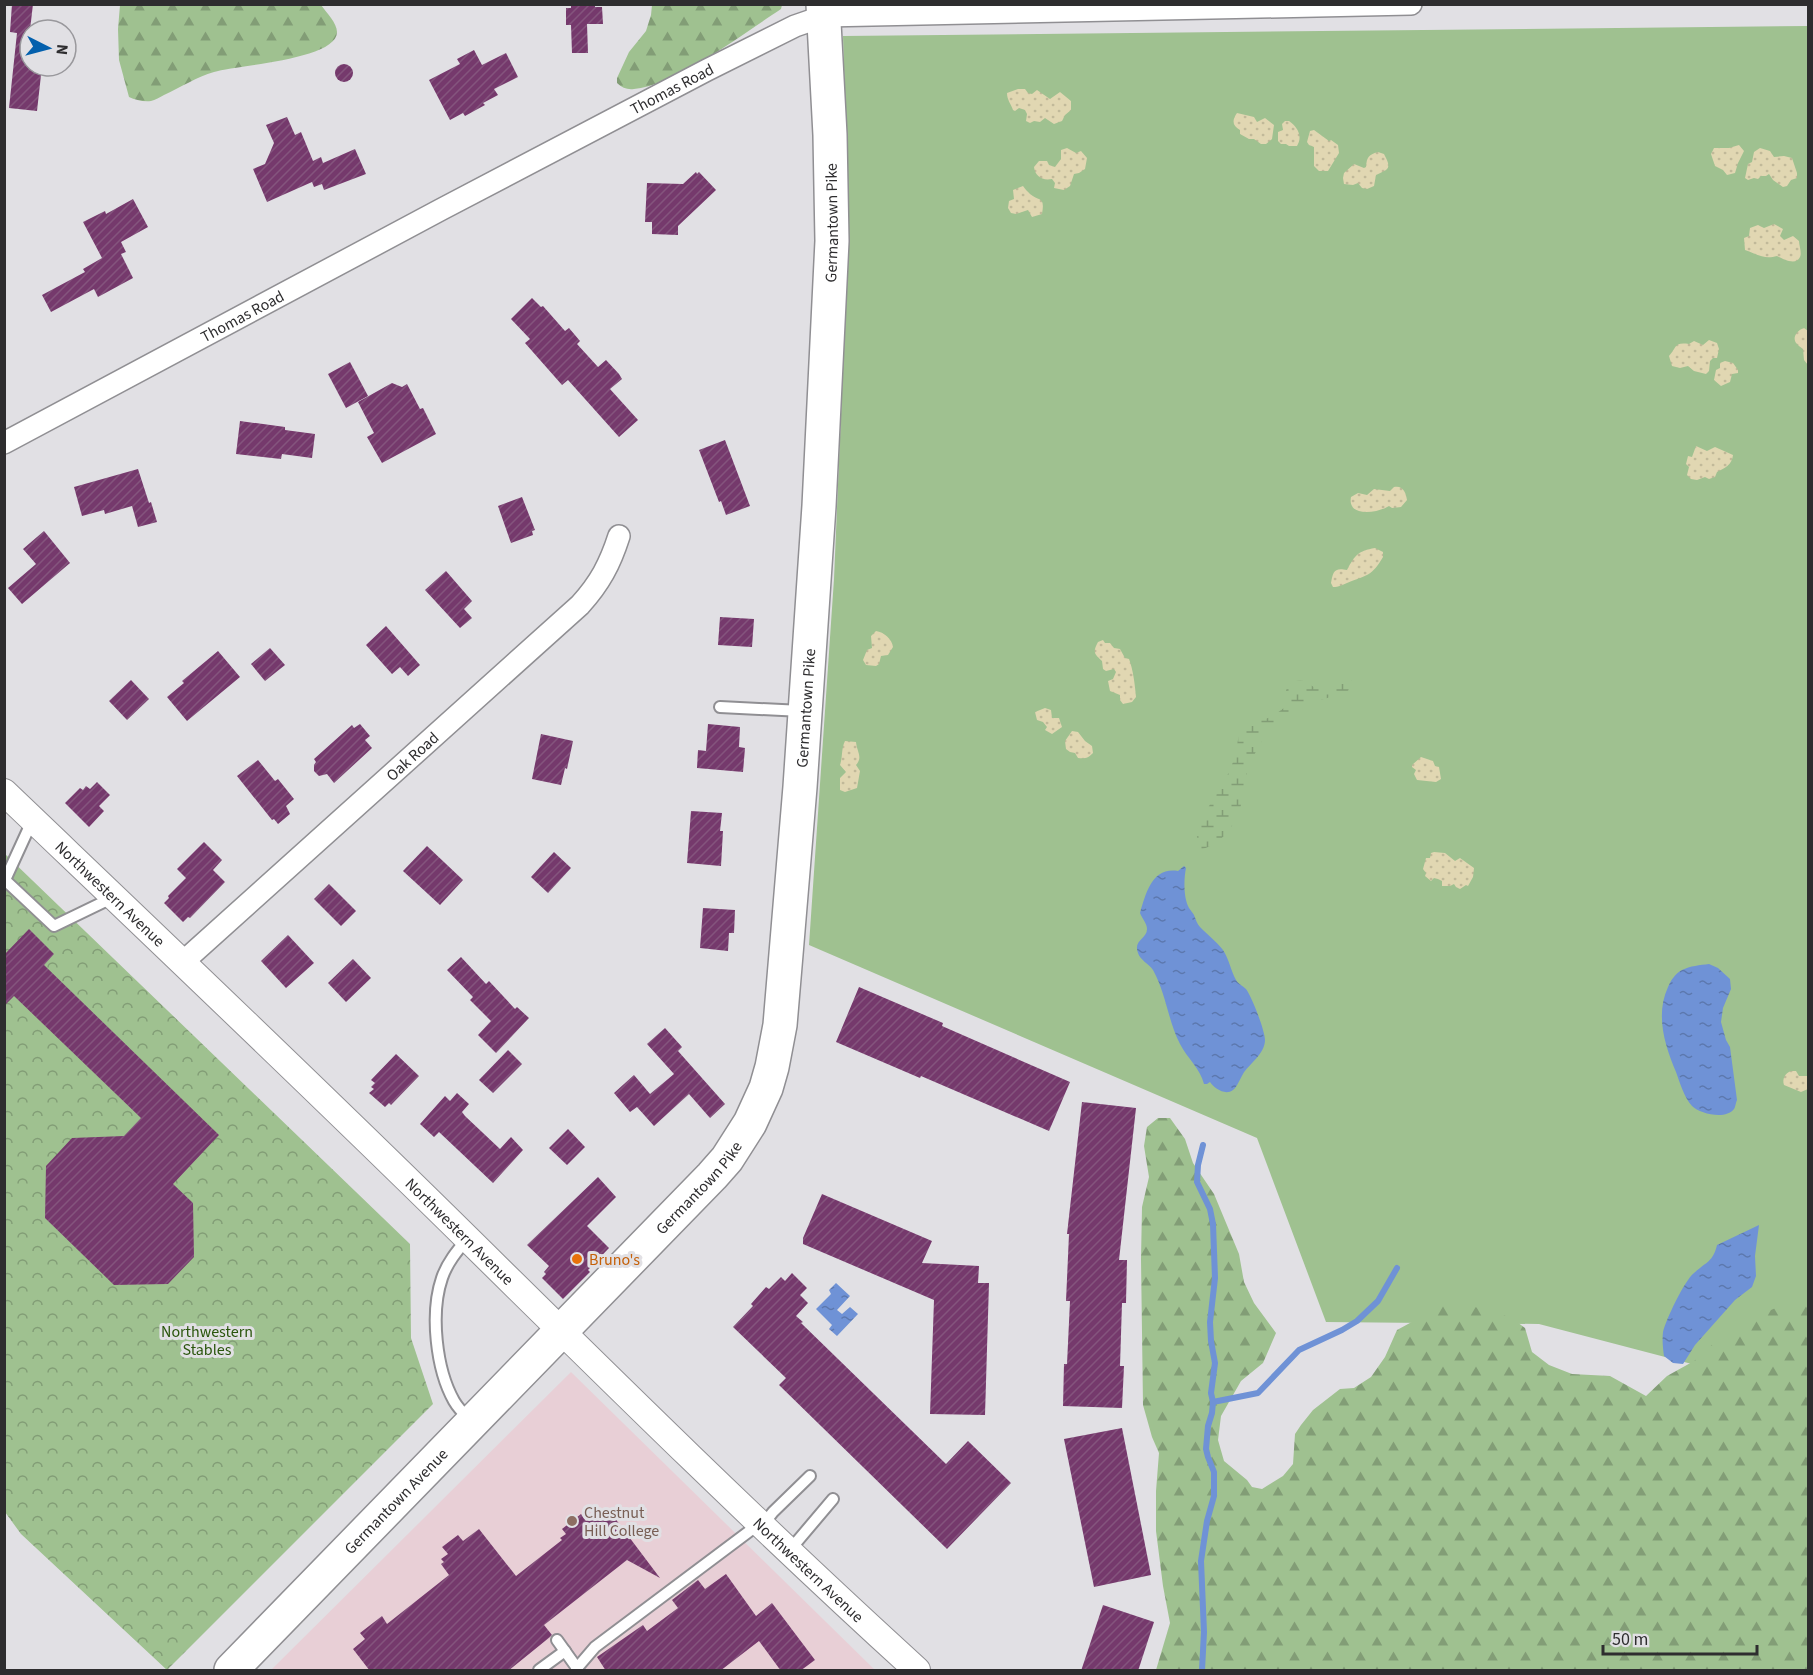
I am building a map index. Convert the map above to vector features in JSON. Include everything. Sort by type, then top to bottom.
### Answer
[{"type":"main road","name":"Germantown Pike","points":[[561,1332],[727,1160],[750,1123],[766,1088],[772,1067],[780,1025],[800,787],[818,517],[832,242],[830,135],[823,10]]},
{"type":"main road","name":"Germantown Avenue","points":[[231,1671],[561,1332]]},
{"type":"street","name":"Thomas Road","points":[[4,443],[823,10],[1411,4]]},
{"type":"street","name":"Oak Road","points":[[183,962],[580,605],[606,572],[619,536]]},
{"type":"street","name":"Northwestern Avenue","points":[[4,792],[183,962],[760,1525],[917,1671]]},
{"type":"lane","points":[[720,707],[805,711]]},
{"type":"lane","points":[[33,819],[5,880],[54,926],[114,897]]},
{"type":"lane","points":[[467,1238],[442,1277],[438,1291],[437,1340],[440,1360],[451,1394],[456,1404],[472,1422]]},
{"type":"lane","points":[[557,1640],[577,1669],[595,1647],[760,1525],[810,1476]]},
{"type":"lane","points":[[789,1552],[833,1499]]},
{"type":"lane","points":[[539,1671],[565,1651]]},
{"type":"shaded area","name":"Chestnut Hill College","points":[[571,1372],[875,1670],[271,1670]]},
{"type":"green space","points":[[652,4],[782,5],[781,9],[689,68],[651,85],[634,89],[625,88],[617,83],[617,78],[629,52],[646,31]]},
{"type":"green space","points":[[120,5],[321,5],[333,21],[337,32],[333,41],[321,49],[284,60],[214,72],[154,100],[143,101],[129,97],[119,60]]},
{"type":"green space","points":[[1808,26],[1808,1359],[1753,1380],[1539,1324],[1326,1322],[1257,1138],[809,945],[834,579],[849,226],[843,36]]},
{"type":"green space","points":[[1349,679],[1354,682],[1350,690],[1297,711],[1265,736],[1246,776],[1243,798],[1233,825],[1222,838],[1199,850],[1198,827],[1230,771],[1241,731],[1247,721],[1252,717],[1267,719],[1289,704],[1286,690],[1297,681],[1303,681],[1315,688]]},
{"type":"green space","name":"Northwestern Stables","points":[[5,854],[410,1244],[411,1338],[433,1404],[167,1670],[21,1534],[5,1512]]},
{"type":"green space","points":[[1158,1118],[1170,1118],[1185,1139],[1193,1163],[1214,1194],[1239,1254],[1244,1282],[1254,1303],[1276,1333],[1263,1363],[1241,1381],[1221,1416],[1218,1440],[1224,1461],[1252,1487],[1262,1489],[1283,1476],[1293,1464],[1295,1434],[1301,1425],[1313,1410],[1340,1389],[1354,1388],[1371,1377],[1385,1357],[1397,1330],[1445,1304],[1491,1310],[1513,1319],[1525,1328],[1532,1352],[1549,1365],[1572,1374],[1610,1376],[1646,1396],[1667,1376],[1694,1361],[1738,1324],[1778,1307],[1808,1298],[1808,1670],[1156,1670],[1170,1623],[1156,1531],[1159,1453],[1143,1405],[1141,1259],[1142,1207],[1149,1177],[1144,1146],[1147,1127]]},
{"type":"sand","points":[[1025,89],[1032,94],[1037,90],[1050,99],[1060,92],[1071,101],[1071,110],[1062,121],[1054,124],[1045,118],[1040,122],[1030,123],[1026,121],[1025,110],[1019,108],[1013,110],[1008,100],[1007,93]]},
{"type":"sand","points":[[1237,113],[1254,117],[1257,122],[1265,118],[1274,125],[1272,139],[1266,144],[1261,144],[1240,134],[1240,130],[1235,127],[1234,123]]},
{"type":"sand","points":[[1285,121],[1292,123],[1299,132],[1300,139],[1297,146],[1281,144],[1278,141],[1278,132],[1283,130],[1282,124]]},
{"type":"sand","points":[[1314,130],[1338,145],[1339,153],[1328,171],[1319,171],[1314,166],[1314,147],[1307,142],[1310,131]]},
{"type":"sand","points":[[1739,145],[1744,151],[1735,173],[1727,175],[1715,166],[1711,154],[1714,148]]},
{"type":"sand","points":[[1067,148],[1076,153],[1081,151],[1087,158],[1085,169],[1074,174],[1070,186],[1064,190],[1054,188],[1055,183],[1052,179],[1040,177],[1034,167],[1039,161],[1047,161],[1049,165],[1055,167],[1061,159],[1061,150]]},
{"type":"sand","points":[[1760,148],[1770,151],[1774,157],[1792,158],[1797,178],[1783,187],[1769,174],[1758,179],[1745,178],[1754,152]]},
{"type":"sand","points":[[1378,152],[1384,154],[1388,168],[1376,175],[1374,186],[1367,189],[1362,188],[1358,183],[1344,184],[1344,173],[1354,164],[1366,167],[1369,157]]},
{"type":"sand","points":[[1023,186],[1030,194],[1041,200],[1042,214],[1032,217],[1028,210],[1016,214],[1011,213],[1008,208],[1009,201],[1014,199],[1013,190]]},
{"type":"sand","points":[[1774,224],[1783,229],[1780,236],[1784,240],[1793,236],[1799,241],[1801,253],[1798,260],[1786,260],[1777,256],[1764,257],[1745,250],[1744,238],[1749,236],[1750,228],[1758,225],[1764,228]]},
{"type":"sand","points":[[1804,328],[1808,331],[1808,365],[1804,360],[1803,349],[1795,341],[1795,336]]},
{"type":"sand","points":[[1709,340],[1717,343],[1719,349],[1717,358],[1710,361],[1709,371],[1706,374],[1694,371],[1688,366],[1680,368],[1672,366],[1669,356],[1678,345],[1694,341],[1703,345]]},
{"type":"sand","points":[[1725,361],[1733,363],[1738,373],[1732,374],[1730,382],[1721,386],[1714,380],[1720,363]]},
{"type":"sand","points":[[1696,446],[1707,451],[1715,447],[1733,455],[1731,461],[1728,466],[1717,472],[1715,477],[1691,479],[1687,475],[1689,467],[1686,464],[1688,456],[1692,457]]},
{"type":"sand","points":[[1394,487],[1402,488],[1406,495],[1407,500],[1401,507],[1389,506],[1364,512],[1358,511],[1351,504],[1351,497],[1358,493],[1367,495],[1374,489],[1390,491]]},
{"type":"sand","points":[[1375,548],[1383,552],[1383,557],[1372,571],[1360,578],[1333,587],[1331,583],[1335,571],[1347,570],[1358,554]]},
{"type":"sand","points":[[876,631],[887,636],[893,647],[888,655],[881,656],[876,666],[866,665],[863,660],[867,650],[872,648],[871,636]]},
{"type":"sand","points":[[1103,640],[1114,648],[1120,649],[1125,658],[1129,659],[1136,697],[1132,702],[1123,704],[1120,695],[1110,691],[1108,681],[1113,679],[1116,672],[1114,669],[1106,671],[1103,669],[1102,661],[1095,651],[1098,642]]},
{"type":"sand","points":[[1045,708],[1051,710],[1052,718],[1059,718],[1062,727],[1052,734],[1045,730],[1047,727],[1043,722],[1037,720],[1035,712]]},
{"type":"sand","points":[[1072,731],[1078,732],[1092,746],[1093,753],[1090,756],[1078,758],[1075,753],[1066,749],[1065,741]]},
{"type":"sand","points":[[845,741],[856,742],[859,757],[856,765],[860,771],[857,788],[845,792],[840,790],[840,778],[846,772],[840,765]]},
{"type":"sand","points":[[1421,757],[1433,761],[1435,766],[1439,767],[1441,779],[1436,782],[1417,780],[1414,774],[1416,770],[1412,765]]},
{"type":"sand","points":[[1431,853],[1445,853],[1455,861],[1460,858],[1474,868],[1473,877],[1468,886],[1460,889],[1454,884],[1442,886],[1442,881],[1434,878],[1431,881],[1425,876],[1423,869],[1426,858],[1430,858]]},
{"type":"sand","points":[[1791,1071],[1796,1071],[1799,1076],[1808,1076],[1808,1089],[1801,1092],[1784,1085],[1784,1076]]},
{"type":"water","points":[[1184,866],[1186,868],[1184,882],[1187,904],[1199,926],[1223,950],[1238,983],[1249,993],[1265,1040],[1262,1050],[1230,1092],[1214,1087],[1210,1082],[1204,1084],[1200,1073],[1176,1035],[1153,970],[1139,955],[1137,949],[1147,929],[1140,913],[1148,890],[1156,877],[1162,873],[1178,871]]},
{"type":"water","points":[[1709,964],[1718,968],[1730,979],[1731,989],[1723,1008],[1721,1022],[1730,1047],[1737,1100],[1730,1112],[1719,1115],[1696,1109],[1687,1098],[1668,1052],[1662,1019],[1664,998],[1674,977],[1685,969]]},
{"type":"water","points":[[1759,1225],[1755,1256],[1756,1276],[1752,1287],[1735,1300],[1695,1345],[1683,1364],[1673,1363],[1664,1356],[1663,1332],[1671,1310],[1685,1284],[1711,1258],[1717,1245]]},
{"type":"water","points":[[836,1283],[850,1296],[837,1310],[842,1314],[850,1307],[858,1314],[837,1336],[829,1329],[832,1325],[816,1309],[831,1294],[829,1290]]},
{"type":"building","points":[[12,4],[33,4],[31,18],[18,18],[18,78],[41,78],[37,111],[9,108],[17,33],[10,32]]},
{"type":"building","points":[[571,4],[595,4],[595,7],[602,7],[603,24],[587,24],[588,53],[572,53],[571,25],[566,25],[566,8],[571,8]]},
{"type":"building","points":[[474,50],[482,65],[506,53],[518,77],[494,89],[498,95],[483,103],[485,105],[465,116],[463,113],[450,120],[429,80],[460,64],[457,59]]},
{"type":"building","points":[[340,64],[348,64],[353,69],[351,80],[340,82],[335,77],[335,69]]},
{"type":"building","points":[[287,117],[295,135],[301,132],[313,161],[321,157],[323,163],[355,149],[366,174],[324,190],[322,184],[314,187],[312,182],[267,202],[253,169],[265,164],[274,143],[266,125]]},
{"type":"building","points":[[696,172],[697,174],[699,172],[716,190],[678,226],[678,235],[652,234],[652,222],[645,222],[647,183],[683,184]]},
{"type":"building","points":[[133,199],[148,227],[121,242],[126,252],[121,254],[133,278],[98,297],[94,289],[51,312],[42,295],[85,272],[83,269],[102,258],[83,222],[105,211],[106,214]]},
{"type":"building","points":[[532,298],[541,307],[543,306],[565,331],[569,328],[580,341],[577,344],[598,367],[606,360],[619,374],[622,379],[610,389],[638,420],[619,437],[568,380],[562,385],[525,343],[530,339],[511,319]]},
{"type":"building","points":[[350,362],[368,396],[346,408],[328,374]]},
{"type":"building","points":[[392,383],[402,387],[407,384],[436,434],[382,463],[367,437],[374,433],[358,402]]},
{"type":"building","points":[[240,421],[315,434],[312,458],[282,454],[281,459],[236,454]]},
{"type":"building","points":[[725,440],[750,506],[726,515],[699,450]]},
{"type":"building","points":[[138,469],[157,522],[138,527],[132,506],[105,514],[104,510],[82,516],[74,487]]},
{"type":"building","points":[[522,497],[535,530],[532,531],[533,535],[511,543],[498,506]]},
{"type":"building","points":[[44,531],[70,563],[22,604],[8,588],[36,564],[23,549]]},
{"type":"building","points":[[446,571],[472,601],[464,609],[472,618],[460,628],[425,590]]},
{"type":"building","points":[[720,617],[754,619],[752,647],[718,645]]},
{"type":"building","points":[[386,626],[420,665],[408,676],[400,667],[392,674],[366,645]]},
{"type":"building","points":[[270,648],[285,665],[265,681],[251,664]]},
{"type":"building","points":[[218,651],[240,677],[187,721],[167,697],[184,683],[182,681]]},
{"type":"building","points":[[131,680],[149,699],[127,720],[109,701]]},
{"type":"building","points":[[360,724],[370,736],[365,740],[372,748],[334,783],[327,774],[319,776],[314,771],[316,762],[314,759],[352,725],[354,728]]},
{"type":"building","points":[[708,724],[740,727],[739,747],[745,748],[743,772],[697,768],[698,750],[706,751]]},
{"type":"building","points":[[541,734],[573,741],[561,785],[532,779]]},
{"type":"building","points":[[258,760],[275,781],[278,779],[294,799],[286,806],[290,814],[278,824],[274,819],[272,820],[237,776]]},
{"type":"building","points":[[97,782],[110,795],[99,806],[104,811],[89,827],[65,803],[80,788],[83,790],[86,786],[90,789]]},
{"type":"building","points":[[691,811],[722,813],[721,866],[687,863]]},
{"type":"building","points":[[204,842],[222,860],[213,870],[225,882],[190,918],[188,917],[183,922],[164,903],[186,878],[177,869]]},
{"type":"building","points":[[427,846],[463,880],[440,905],[403,871]]},
{"type":"building","points":[[554,852],[571,868],[548,893],[531,877]]},
{"type":"building","points":[[329,884],[356,911],[341,926],[314,899]]},
{"type":"building","points":[[703,908],[735,910],[734,933],[729,933],[728,951],[700,948]]},
{"type":"building","name":"Northwestern Stables","points":[[29,929],[54,954],[44,965],[219,1135],[173,1184],[193,1203],[194,1257],[168,1284],[114,1285],[45,1218],[46,1166],[72,1138],[124,1136],[141,1118],[14,996],[4,1006],[4,955]]},
{"type":"building","points":[[288,935],[314,963],[286,988],[261,961]]},
{"type":"building","points":[[461,957],[486,984],[489,981],[515,1009],[517,1007],[529,1018],[496,1053],[478,1035],[491,1021],[470,1000],[473,997],[447,970]]},
{"type":"building","points":[[353,959],[371,978],[346,1002],[328,983]]},
{"type":"building","points":[[859,987],[1070,1082],[1049,1131],[836,1042]]},
{"type":"building","points":[[665,1028],[682,1047],[678,1051],[725,1104],[710,1118],[689,1094],[654,1126],[637,1107],[630,1112],[614,1093],[634,1075],[650,1094],[674,1074],[647,1044]]},
{"type":"building","points":[[508,1050],[522,1064],[493,1093],[479,1080]]},
{"type":"building","points":[[396,1054],[419,1076],[391,1105],[389,1103],[385,1107],[369,1093],[374,1089],[371,1087],[375,1083],[371,1080]]},
{"type":"building","points":[[457,1093],[469,1104],[462,1112],[465,1116],[500,1149],[511,1137],[523,1150],[493,1183],[439,1132],[434,1137],[420,1124],[445,1096],[450,1101]]},
{"type":"building","points":[[1082,1102],[1136,1108],[1119,1260],[1127,1260],[1126,1303],[1122,1303],[1120,1366],[1124,1366],[1122,1408],[1063,1406],[1070,1301],[1066,1301],[1069,1234],[1067,1234]]},
{"type":"building","points":[[568,1129],[585,1147],[567,1165],[549,1148]]},
{"type":"building","points":[[598,1177],[616,1197],[587,1226],[609,1248],[588,1270],[590,1272],[563,1299],[542,1278],[549,1266],[527,1245]]},
{"type":"building","points":[[822,1194],[932,1241],[922,1263],[979,1266],[978,1283],[989,1283],[985,1415],[930,1414],[934,1300],[803,1244],[803,1238]]},
{"type":"building","points":[[792,1273],[807,1288],[800,1295],[808,1303],[796,1316],[803,1322],[801,1323],[946,1464],[968,1441],[1011,1483],[947,1549],[779,1385],[786,1378],[733,1327],[753,1306],[751,1304],[766,1287],[769,1289],[781,1277],[785,1281]]},
{"type":"building","points":[[1122,1428],[1151,1575],[1094,1587],[1064,1439]]},
{"type":"building","points":[[598,1511],[611,1513],[660,1578],[627,1560],[544,1625],[552,1635],[508,1671],[370,1671],[353,1649],[365,1639],[360,1633],[382,1616],[387,1624],[449,1575],[441,1564],[444,1562],[441,1559],[448,1554],[442,1547],[458,1535],[463,1541],[479,1529],[516,1576],[562,1540],[560,1538],[566,1534],[562,1529],[581,1514],[586,1521]]},
{"type":"building","points":[[726,1574],[756,1616],[772,1603],[815,1660],[800,1671],[781,1671],[759,1641],[720,1671],[606,1671],[597,1657],[643,1625],[647,1631],[678,1608],[672,1600],[698,1580],[705,1589]]},
{"type":"building","points":[[1103,1605],[1154,1622],[1138,1671],[1081,1671]]},
{"type":"waterway","points":[[1202,1670],[1204,1632],[1201,1561],[1207,1521],[1214,1496],[1214,1472],[1206,1449],[1208,1426],[1212,1413],[1211,1393],[1215,1363],[1210,1322],[1215,1278],[1213,1224],[1210,1209],[1197,1182],[1203,1145]]},
{"type":"waterway","points":[[1213,1402],[1258,1393],[1299,1350],[1357,1321],[1378,1301],[1397,1268]]},
{"type":"place","name":"Bruno's","points":[[577,1259]]},
{"type":"place","name":"Chestnut Hill College","points":[[572,1521]]}]
